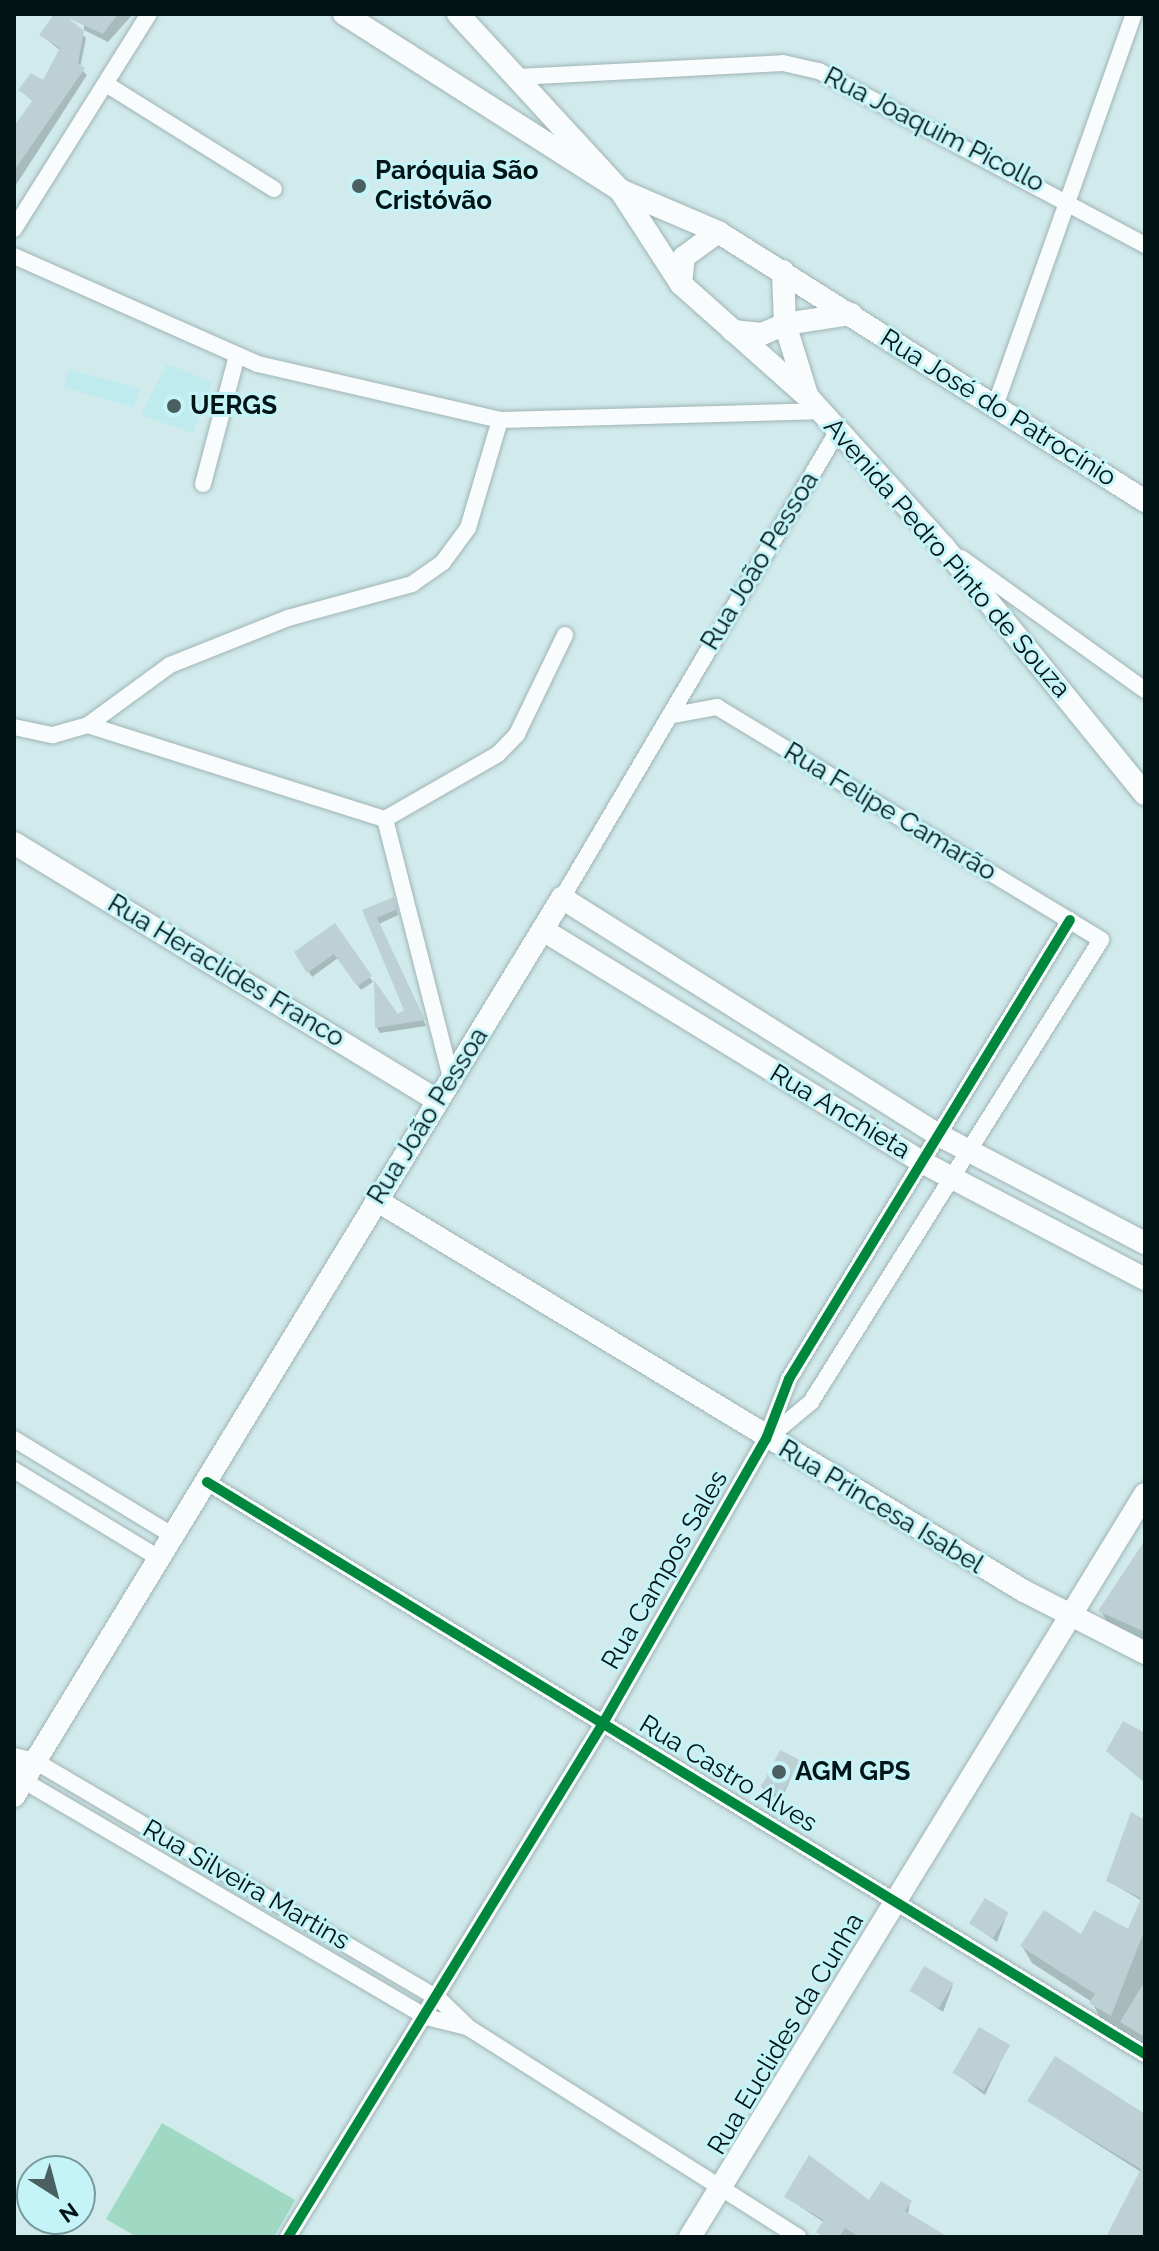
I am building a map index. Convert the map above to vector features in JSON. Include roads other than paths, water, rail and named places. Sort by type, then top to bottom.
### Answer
[{"type":"main road","points":[[344,14],[620,190],[718,232],[783,271],[785,324],[762,334],[733,331],[681,284],[620,190],[458,14]]},
{"type":"main road","points":[[681,284],[684,257],[718,232]]},
{"type":"main road","name":"Rua José do Patrocínio","points":[[783,271],[994,409],[1145,501]]},
{"type":"main road","name":"Rua José do Patrocínio","points":[[785,324],[851,314]]},
{"type":"main road","name":"Avenida Pedro Pinto de Souza","points":[[785,324],[813,404]]},
{"type":"main road","name":"Avenida Pedro Pinto de Souza","points":[[733,331],[813,404],[836,434],[944,547],[1145,794]]},
{"type":"main road","name":"Rua Heraclides Franco","points":[[14,843],[437,1100]]},
{"type":"main road","name":"Rua João Pessoa","points":[[20,1772],[207,1482],[562,898]]},
{"type":"main road","name":"Rua Anchieta","points":[[562,898],[939,1135],[1145,1243]]},
{"type":"main road","name":"Rua Anchieta","points":[[543,930],[922,1162],[1145,1279]]},
{"type":"main road","points":[[736,1049],[754,1018]]},
{"type":"main road","name":"Rua Princesa Isabel","points":[[376,1200],[766,1439],[1066,1614],[1145,1653]]},
{"type":"main road","name":"Rua Euclides da Cunha","points":[[690,2237],[1066,1614],[1145,1494]]},
{"type":"street","points":[[14,229],[149,14]]},
{"type":"street","points":[[994,409],[1134,14]]},
{"type":"street","name":"Rua Joaquim Picollo","points":[[518,77],[783,63],[819,71],[1069,198],[1145,245]]},
{"type":"street","points":[[106,84],[274,189]]},
{"type":"street","points":[[14,256],[237,355],[500,420],[813,404]]},
{"type":"street","points":[[203,484],[237,355]]},
{"type":"street","points":[[14,727],[53,735],[88,725],[170,665],[288,618],[412,584],[443,562],[468,528],[500,420]]},
{"type":"street","name":"Rua João Pessoa","points":[[562,898],[674,715],[680,692],[836,434]]},
{"type":"street","points":[[944,547],[1145,690]]},
{"type":"street","points":[[88,725],[385,819],[498,754],[517,734],[565,635]]},
{"type":"street","name":"Rua Felipe Camarão","points":[[674,715],[717,707],[1101,940]]},
{"type":"street","points":[[385,819],[451,1077]]},
{"type":"street","name":"Rua Campos Sales","points":[[288,2237],[438,1998],[602,1725],[766,1439],[789,1379],[846,1292],[1070,920]]},
{"type":"street","name":"Rua Campos Sales","points":[[766,1439],[811,1402],[967,1148],[1101,940]]},
{"type":"street","points":[[846,1292],[871,1306]]},
{"type":"street","points":[[14,1439],[172,1535]]},
{"type":"street","points":[[14,1470],[159,1558]]},
{"type":"street","name":"Rua Castro Alves","points":[[207,1482],[602,1725],[894,1897],[1145,2054]]},
{"type":"street","name":"Rua Silveira Martins","points":[[20,1772],[277,1903],[438,1998],[469,2028],[719,2190],[798,2237]]},
{"type":"street","name":"Rua Silveira Martins","points":[[20,1772],[426,2017],[469,2028]]},
{"type":"street","points":[[267,1923],[277,1903]]},
{"type":"place","name":"Paróquia São Cristóvão","points":[[359,186]]},
{"type":"place","name":"UERGS","points":[[174,406]]},
{"type":"place","name":"AGM GPS","points":[[779,1772]]}]
